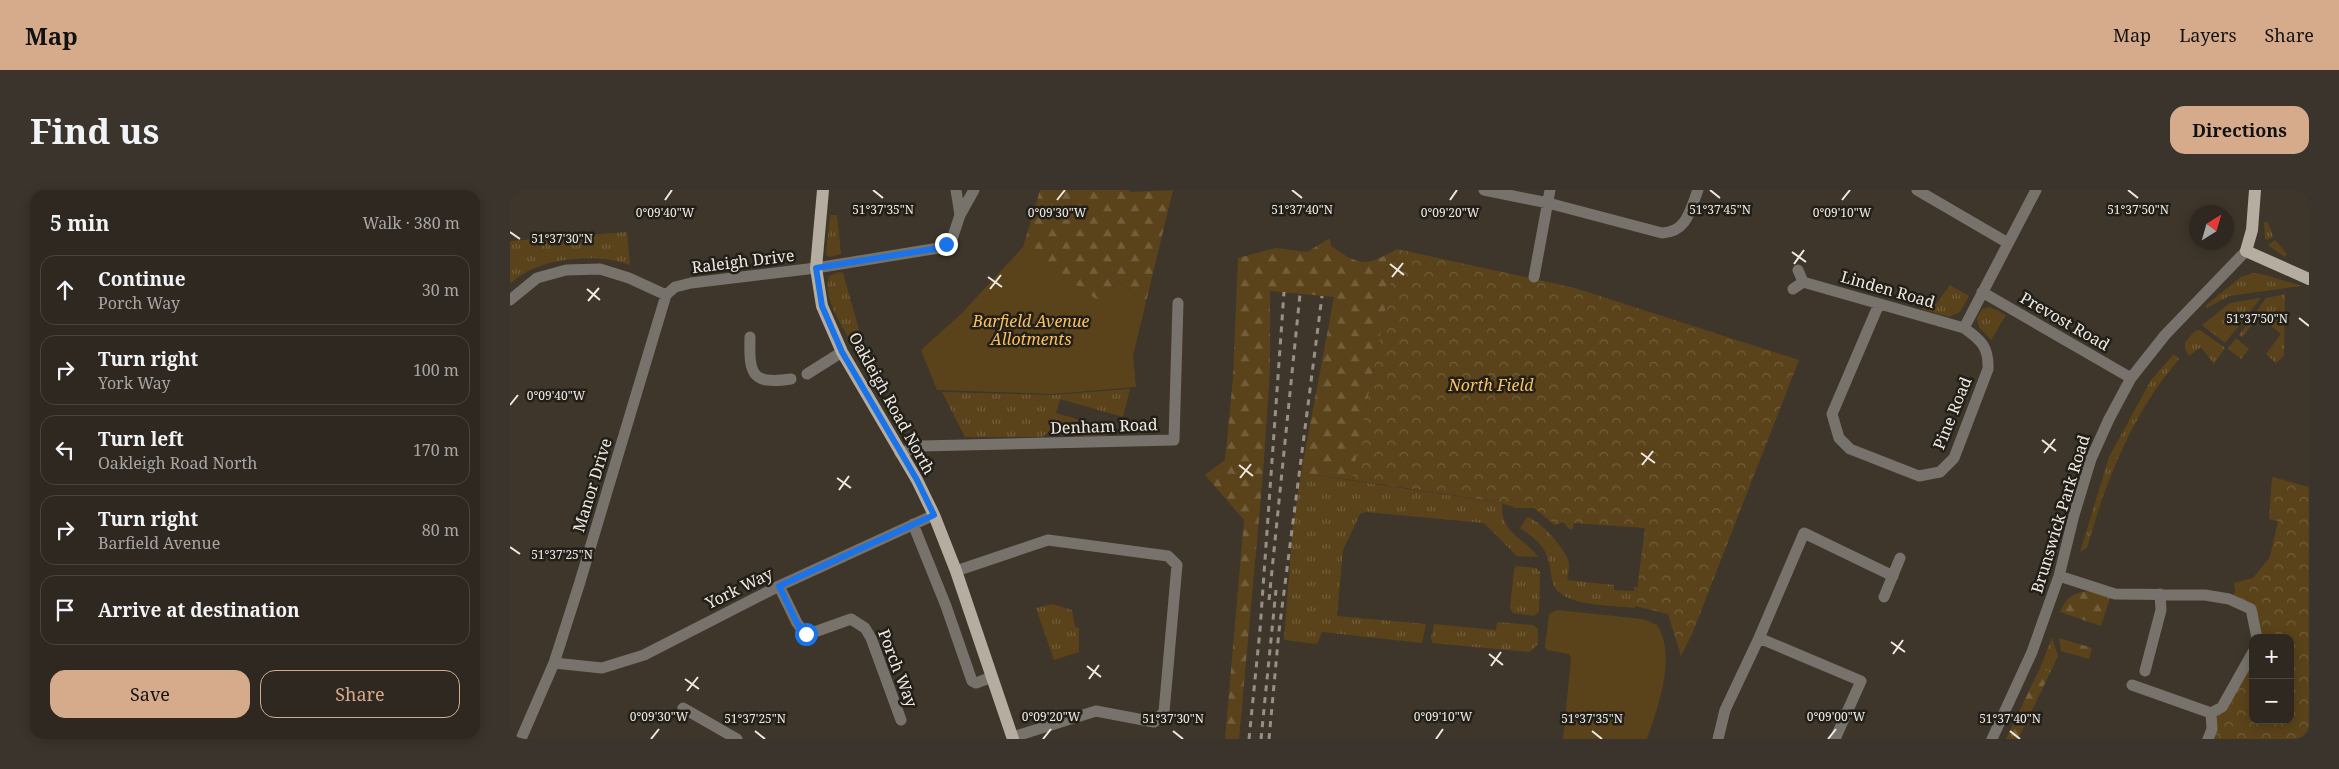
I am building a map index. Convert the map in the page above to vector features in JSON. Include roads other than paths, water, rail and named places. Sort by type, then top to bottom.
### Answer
[{"type":"main road","name":"Oakleigh Road North","points":[[822,190],[816,268],[822,306],[842,352],[917,480],[934,515],[956,571],[1013,738]]},
{"type":"main road","name":"Brunswick Park Road","points":[[2246,251],[2252,230],[2255,190]]},
{"type":"main road","points":[[2246,251],[2309,279]]},
{"type":"street","points":[[956,190],[960,215]]},
{"type":"street","name":"Raleigh Drive","points":[[666,295],[675,287],[691,283],[816,268],[939,248],[952,239],[960,215],[974,190]]},
{"type":"street","points":[[1484,190],[1548,203],[1662,233],[1673,233],[1681,228],[1698,190]]},
{"type":"street","points":[[1534,277],[1550,190]]},
{"type":"street","points":[[1917,190],[2008,243]]},
{"type":"street","points":[[1964,328],[2036,190]]},
{"type":"street","name":"Brunswick Park Road","points":[[1992,739],[2032,652],[2059,576],[2074,515],[2091,459],[2109,420],[2131,378],[2166,335],[2246,251]]},
{"type":"street","points":[[510,300],[537,278],[566,270],[600,269],[629,278],[666,295]]},
{"type":"street","name":"Linden Road","points":[[1798,270],[1798,285],[1879,304],[1964,328]]},
{"type":"street","name":"Prevost Road","points":[[1982,292],[2131,378]]},
{"type":"street","name":"Manor Drive","points":[[521,739],[554,662],[666,295]]},
{"type":"street","name":"Denham Road","points":[[900,453],[921,446],[1174,440],[1178,303]]},
{"type":"street","name":"Pine Road","points":[[1879,304],[1832,414],[1834,425],[1839,438],[1850,449],[1919,476],[1940,472],[1954,458],[1988,369],[1989,357],[1981,340],[1964,328]]},
{"type":"street","points":[[750,337],[749,363],[760,379],[769,382],[791,379]]},
{"type":"street","points":[[807,374],[842,352]]},
{"type":"street","name":"York Way","points":[[554,662],[602,668],[650,652],[779,586],[934,515]]},
{"type":"street","points":[[913,524],[946,606],[972,681],[976,682],[992,677]]},
{"type":"street","points":[[1718,739],[1725,710],[1759,638],[1804,533],[1894,576]]},
{"type":"street","points":[[956,571],[1048,540],[1168,556],[1177,565],[1164,712],[1154,722],[1096,711],[1013,738]]},
{"type":"street","points":[[1884,597],[1900,558]]},
{"type":"street","points":[[2059,576],[2115,594],[2205,595],[2229,599],[2251,609],[2257,634]]},
{"type":"street","name":"Porch Way","points":[[779,586],[797,623],[806,634],[851,619],[865,628],[901,720]]},
{"type":"street","points":[[2144,670],[2161,610],[2160,594]]},
{"type":"street","points":[[946,606],[965,598]]},
{"type":"street","points":[[1759,638],[1861,681],[1835,739]]},
{"type":"street","points":[[2132,685],[2211,713],[2222,707],[2249,659]]},
{"type":"street","points":[[684,708],[737,739]]},
{"type":"street","points":[[2208,739],[2212,729],[2211,713]]},
{"type":"railway","points":[[1249,739],[1260,630],[1284,292]]},
{"type":"railway","points":[[1269,600],[1300,294]]},
{"type":"railway","points":[[1269,739],[1279,631],[1322,296]]},
{"type":"railway","points":[[1261,739],[1276,590]]},
{"type":"park label","name":"Barfield Avenue Allotments","points":[[1031,330]]},
{"type":"park label","name":"North Field","points":[[1491,385]]}]
